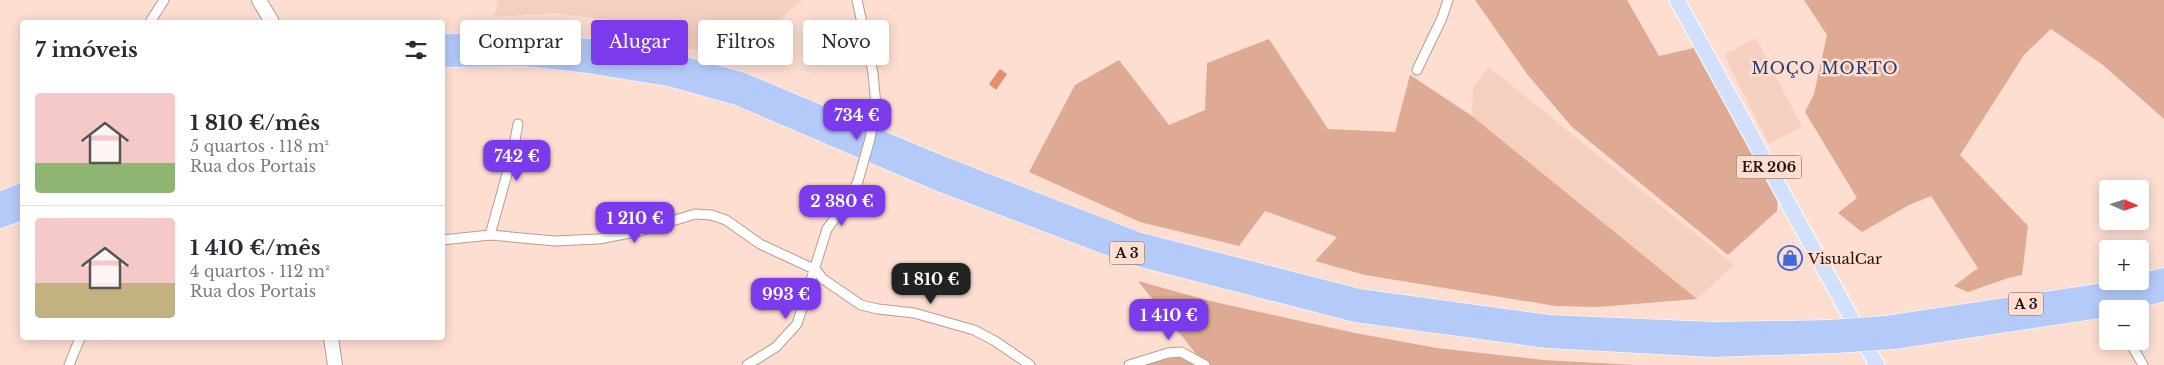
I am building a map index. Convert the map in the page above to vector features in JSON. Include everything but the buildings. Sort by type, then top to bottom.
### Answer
[{"type":"highway","name":"A 3","points":[[445,43],[526,42],[590,48],[674,63],[741,81],[944,166],[1137,241],[1359,298],[1549,324],[1832,336]]},
{"type":"highway","name":"A 3","points":[[445,58],[526,57],[588,64],[678,80],[737,96],[936,181],[1134,256],[1355,313],[1556,339],[1713,348],[1890,332],[2100,309],[2164,292]]},
{"type":"highway","points":[[0,201],[20,193]]},
{"type":"highway","points":[[0,219],[20,211]]},
{"type":"highway","name":"A 3","points":[[1890,332],[2098,293],[2164,277]]},
{"type":"main road","points":[[259,0],[271,20]]},
{"type":"main road","name":"ER 206","points":[[1678,0],[1877,365]]},
{"type":"main road","points":[[331,340],[335,365]]},
{"type":"street","points":[[151,20],[164,0]]},
{"type":"street","points":[[747,365],[776,347],[797,324],[816,270],[827,229],[849,198],[858,181],[870,139],[875,102],[873,73],[857,0]]},
{"type":"street","points":[[1417,70],[1442,18],[1448,0]]},
{"type":"street","points":[[490,235],[512,156],[518,124]]},
{"type":"street","points":[[445,240],[490,235],[555,241],[599,239],[640,231],[695,214],[712,215],[726,220],[760,244],[816,270],[823,279],[861,305],[914,313],[974,330],[1030,365]]},
{"type":"street","points":[[69,365],[79,340]]},
{"type":"street","points":[[2134,350],[2143,365]]},
{"type":"street","points":[[1129,365],[1168,353],[1181,352],[1205,365]]},
{"type":"shaded area","points":[[498,0],[803,0],[780,20],[698,20],[698,50],[688,48],[688,20],[606,20],[557,13],[494,17]]},
{"type":"shaded area","points":[[1475,0],[1627,0],[1659,56],[1694,48],[1778,200],[1777,211],[1728,255],[1572,127],[1527,74]]},
{"type":"shaded area","points":[[1804,0],[2164,0],[2164,119],[2103,65],[2051,29],[2024,55],[1960,155],[2028,226],[2022,275],[1968,292],[1954,286],[1978,268],[1931,196],[1909,205],[1862,232],[1838,213],[1857,198],[1805,112],[1814,94],[1827,35]]},
{"type":"shaded area","points":[[1756,38],[1802,127],[1769,144],[1724,55]]},
{"type":"shaded area","points":[[1269,39],[1328,129],[1395,132],[1410,75],[1472,116],[1697,299],[1598,307],[1556,306],[1365,275],[1315,261],[1337,237],[1265,211],[1239,246],[1140,222],[1029,172],[1075,85],[1119,60],[1169,125],[1205,110],[1207,63]]},
{"type":"shaded area","points":[[1489,67],[1734,265],[1697,299],[1472,116],[1473,87]]},
{"type":"shaded area","points":[[1000,69],[1007,74],[996,90],[989,84]]},
{"type":"shaded area","points":[[1138,281],[1210,301],[1355,333],[1437,348],[1543,360],[1635,365],[1143,365],[1175,357],[1197,355]]},
{"type":"place","name":"VisualCar","points":[[1790,258]]},
{"type":"district","name":"MOÇO MORTO","points":[[1825,68]]}]
